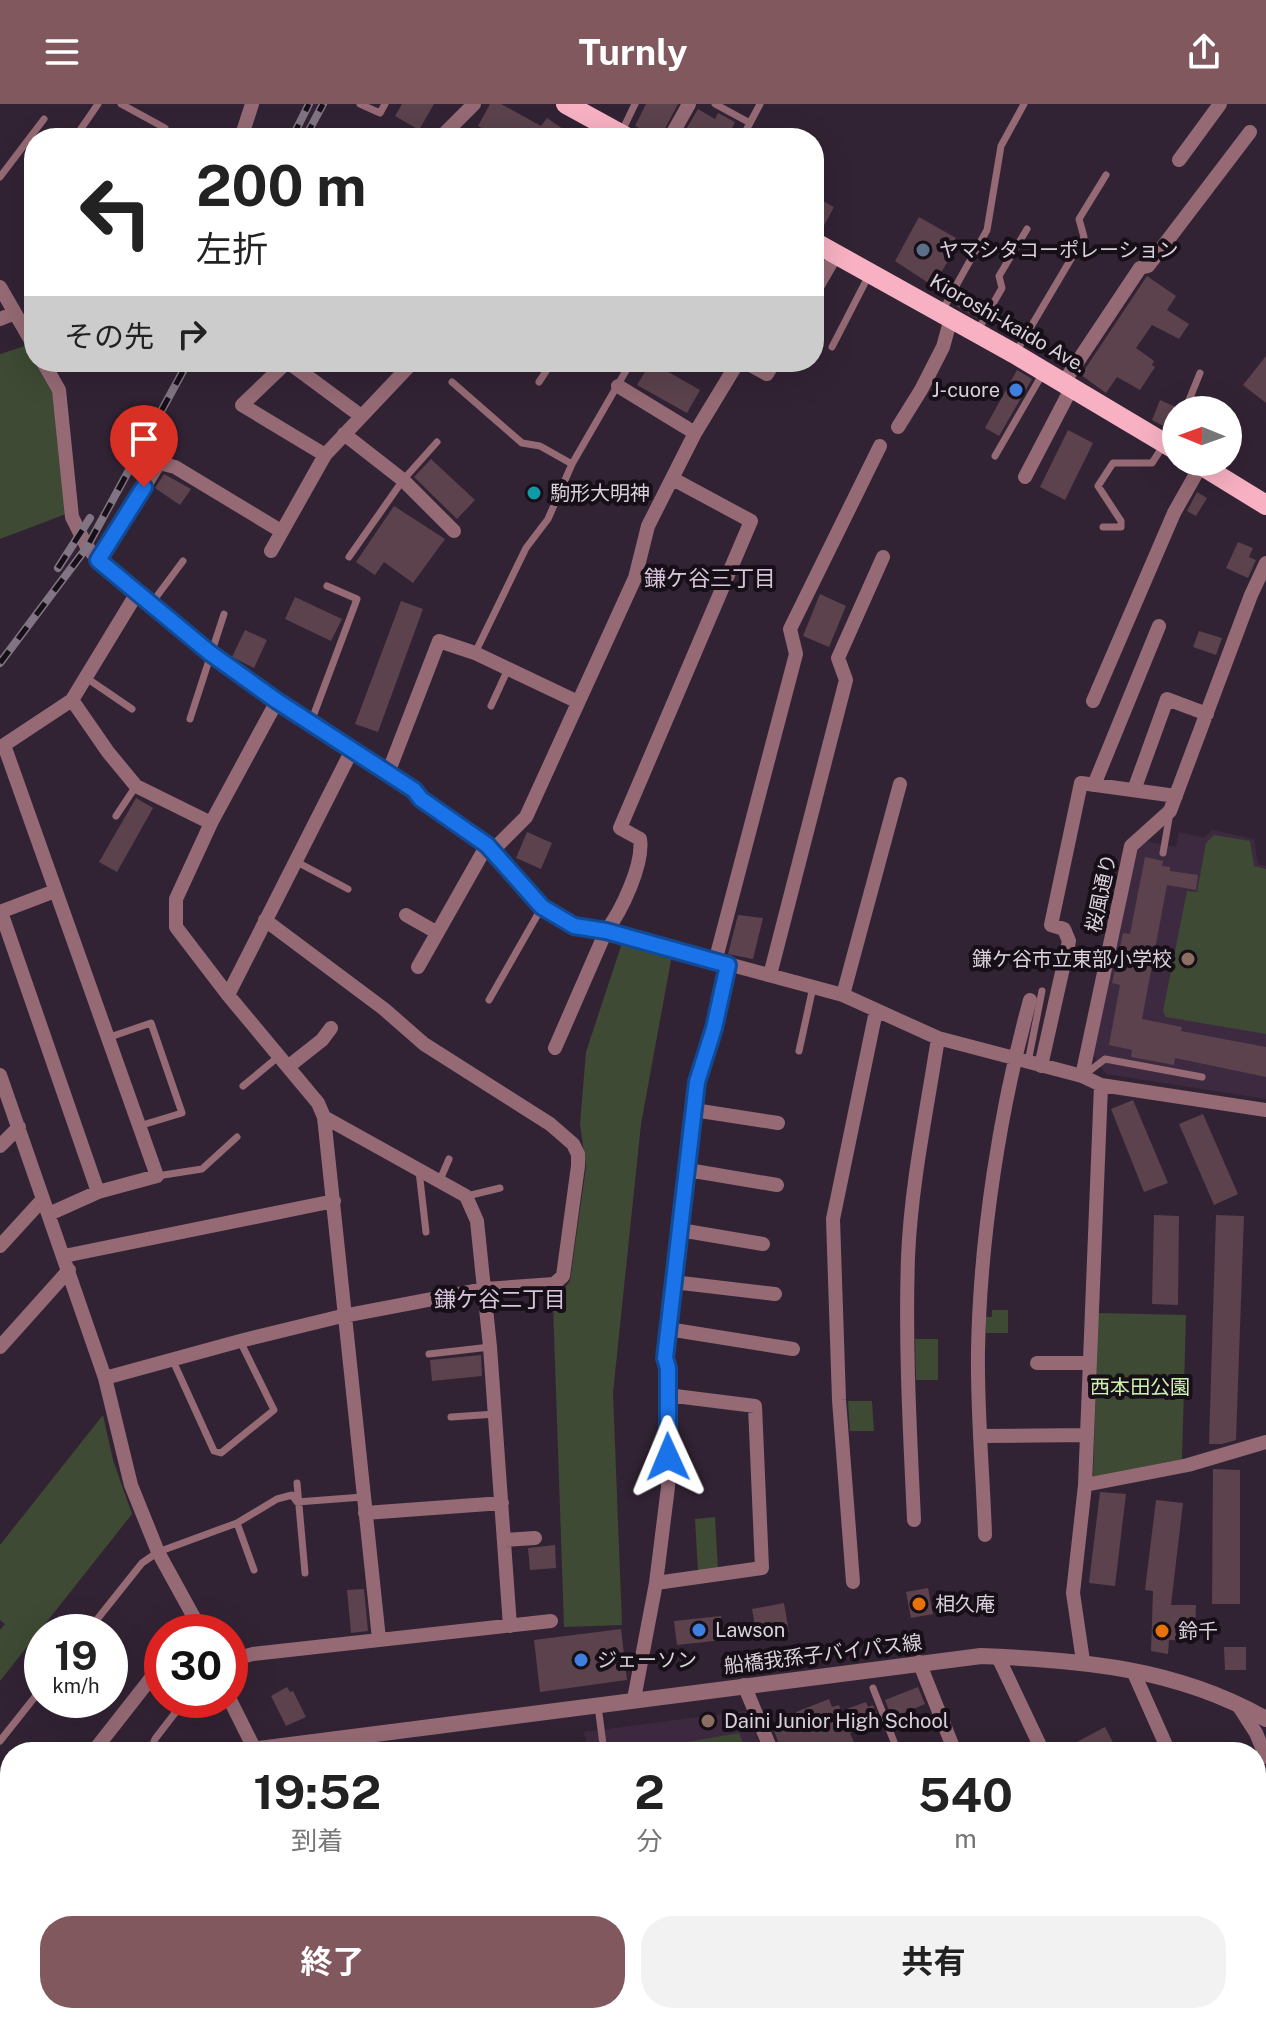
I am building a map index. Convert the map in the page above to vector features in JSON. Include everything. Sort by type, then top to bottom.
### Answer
[{"type":"main road","points":[[566,104],[603,128]]},
{"type":"main road","name":"Kioroshi-kaido Ave.","points":[[824,247],[1162,434]]},
{"type":"main road","points":[[1218,476],[1266,505]]},
{"type":"street","points":[[244,128],[252,104]]},
{"type":"street","points":[[450,128],[474,104]]},
{"type":"street","points":[[676,128],[689,104]]},
{"type":"street","points":[[1179,160],[1220,104]]},
{"type":"street","points":[[1025,477],[1068,385],[1140,268],[1148,266],[1250,132]]},
{"type":"street","points":[[824,275],[836,254]]},
{"type":"street","points":[[0,287],[24,322]]},
{"type":"street","points":[[0,319],[15,313]]},
{"type":"street","points":[[898,427],[943,347],[946,315]]},
{"type":"street","points":[[49,372],[59,390],[72,517],[87,547],[98,560],[210,653],[277,701],[414,790],[421,799],[490,848],[542,907],[574,926],[606,931],[843,995],[938,1038],[1082,1076],[1101,1085],[1266,1110]]},
{"type":"street","points":[[277,372],[242,405],[325,455]]},
{"type":"street","points":[[301,372],[361,416]]},
{"type":"street","points":[[271,551],[325,455],[403,372]]},
{"type":"street","points":[[418,967],[436,932],[490,848],[526,817],[635,578],[648,526],[695,433],[732,372]]},
{"type":"street","points":[[618,386],[695,433]]},
{"type":"street","points":[[344,434],[403,480],[454,531]]},
{"type":"street","points":[[634,1699],[656,1583],[668,1487],[668,1368],[665,1358],[697,1082],[714,1028],[722,963],[796,654],[790,629],[880,446]]},
{"type":"street","points":[[98,560],[159,463],[175,467],[281,531]]},
{"type":"street","points":[[1093,701],[1192,476]]},
{"type":"street","points":[[555,1048],[606,931],[618,916],[642,851],[640,839],[620,828],[751,521],[673,479]]},
{"type":"street","points":[[770,975],[846,680],[838,658],[883,557]]},
{"type":"street","name":"桜風通り","points":[[1082,1076],[1131,846],[1170,811],[1251,595],[1266,563]]},
{"type":"street","points":[[49,1214],[98,1192],[157,1176],[4,745],[72,700],[137,593]]},
{"type":"street","points":[[1094,785],[1159,626]]},
{"type":"street","points":[[388,773],[439,641],[475,653],[578,702]]},
{"type":"street","points":[[1134,790],[1167,699],[1207,714]]},
{"type":"street","points":[[72,700],[136,786],[211,823]]},
{"type":"street","points":[[277,701],[211,823],[176,899],[176,927],[318,1103],[324,1117],[379,1639]]},
{"type":"street","points":[[228,995],[353,748]]},
{"type":"street","points":[[986,1535],[978,1351],[988,1217],[1027,1062],[1069,941],[1064,929],[1051,925],[1081,783],[1176,796]]},
{"type":"street","points":[[843,995],[900,784]]},
{"type":"street","points":[[55,891],[1,912],[98,1192]]},
{"type":"street","points":[[406,915],[436,932]]},
{"type":"street","points":[[265,920],[384,1009],[424,1044],[550,1124],[573,1144],[578,1154]]},
{"type":"street","points":[[1027,1062],[1036,995]]},
{"type":"street","points":[[853,1582],[839,1400],[833,1219],[876,1011]]},
{"type":"street","points":[[284,1061],[322,1040],[331,1028]]},
{"type":"street","points":[[914,1520],[908,1390],[908,1255],[914,1191],[938,1038]]},
{"type":"street","points":[[0,1075],[105,1378],[131,1485],[158,1552],[188,1614]]},
{"type":"street","points":[[1083,1661],[1073,1593],[1085,1485],[1101,1085]]},
{"type":"street","points":[[694,1110],[778,1123]]},
{"type":"street","points":[[324,1117],[466,1196],[477,1221],[496,1414],[510,1626]]},
{"type":"street","points":[[0,1146],[19,1127]]},
{"type":"street","points":[[105,1378],[240,1341],[345,1318],[485,1289],[554,1284],[563,1276],[579,1138]]},
{"type":"street","points":[[688,1170],[777,1185]]},
{"type":"street","points":[[0,1246],[43,1199]]},
{"type":"street","points":[[0,1347],[66,1263],[334,1201]]},
{"type":"street","points":[[680,1230],[763,1244]]},
{"type":"street","points":[[673,1282],[775,1294]]},
{"type":"street","points":[[668,1329],[793,1349]]},
{"type":"street","points":[[1037,1363],[1090,1363]]},
{"type":"street","points":[[656,1583],[762,1568],[755,1406],[667,1395]]},
{"type":"street","points":[[981,1436],[1087,1435]]},
{"type":"street","points":[[1085,1485],[1188,1465],[1266,1442]]},
{"type":"street","points":[[365,1513],[502,1503]]},
{"type":"street","points":[[505,1540],[535,1538]]},
{"type":"street","points":[[248,1655],[551,1621]]},
{"type":"street","points":[[998,1657],[1038,1742]]},
{"type":"street","name":"船橋我孫子バイパス線","points":[[321,1742],[919,1662],[998,1657],[1083,1661],[1174,1679],[1266,1719]]},
{"type":"street","points":[[919,1662],[951,1742]]},
{"type":"street","points":[[1133,1671],[1165,1742]]},
{"type":"street","points":[[744,1685],[768,1742]]},
{"type":"street","points":[[101,1742],[144,1687]]},
{"type":"street","points":[[1238,1705],[1260,1742]]},
{"type":"street","points":[[239,1718],[251,1742]]},
{"type":"lane","points":[[82,128],[98,104]]},
{"type":"lane","points":[[121,104],[165,128]]},
{"type":"lane","points":[[360,104],[380,113],[385,104]]},
{"type":"lane","points":[[617,128],[635,104]]},
{"type":"lane","points":[[715,104],[750,123]]},
{"type":"lane","points":[[747,128],[760,104]]},
{"type":"lane","points":[[946,315],[987,230],[1001,146],[1024,104]]},
{"type":"lane","points":[[37,128],[44,119]]},
{"type":"lane","points":[[0,177],[24,145]]},
{"type":"lane","points":[[1015,354],[1084,237],[1079,219],[1106,175]]},
{"type":"lane","points":[[977,332],[1002,288],[999,276],[1027,229]]},
{"type":"lane","points":[[832,347],[870,273]]},
{"type":"lane","points":[[995,456],[1044,371]]},
{"type":"lane","points":[[539,382],[546,372]]},
{"type":"lane","points":[[475,653],[526,548],[548,519],[572,464],[626,372]]},
{"type":"lane","points":[[1191,396],[1200,373]]},
{"type":"lane","points":[[452,382],[522,443],[540,446],[572,464]]},
{"type":"lane","points":[[349,557],[403,480],[437,442]]},
{"type":"lane","points":[[1103,527],[1121,527],[1121,521],[1098,486],[1113,463],[1152,463],[1162,452]]},
{"type":"lane","points":[[151,604],[183,561]]},
{"type":"lane","points":[[311,722],[357,599],[327,586]]},
{"type":"lane","points":[[190,719],[224,614]]},
{"type":"lane","points":[[491,706],[508,669]]},
{"type":"lane","points":[[85,677],[132,709]]},
{"type":"lane","points":[[116,816],[136,786]]},
{"type":"lane","points":[[1163,853],[1170,811]]},
{"type":"lane","points":[[295,861],[348,889]]},
{"type":"lane","points":[[489,1000],[542,907]]},
{"type":"lane","points":[[799,1051],[813,987]]},
{"type":"lane","points":[[107,1038],[151,1023],[182,1113],[139,1126]]},
{"type":"lane","points":[[1082,1076],[1105,1059],[1202,1077]]},
{"type":"lane","points":[[243,1086],[284,1061]]},
{"type":"lane","points":[[157,1176],[202,1169],[237,1137]]},
{"type":"lane","points":[[439,1182],[449,1159]]},
{"type":"lane","points":[[419,1171],[426,1232]]},
{"type":"lane","points":[[466,1196],[500,1188]]},
{"type":"lane","points":[[173,1361],[214,1451],[221,1453],[274,1410],[240,1341]]},
{"type":"lane","points":[[429,1354],[490,1347]]},
{"type":"lane","points":[[451,1417],[496,1414]]},
{"type":"lane","points":[[297,1483],[305,1573]]},
{"type":"lane","points":[[101,1614],[142,1563],[158,1552],[237,1523],[277,1499],[292,1495],[297,1502]]},
{"type":"lane","points":[[297,1502],[363,1497]]},
{"type":"lane","points":[[237,1523],[254,1570]]},
{"type":"lane","points":[[873,1688],[894,1742]]},
{"type":"lane","points":[[598,1704],[603,1742]]},
{"type":"lane","points":[[0,1741],[24,1711]]},
{"type":"lane","points":[[154,1742],[171,1718]]},
{"type":"shaded area","name":"鎌ケ谷市立東部小学校","points":[[1212,830],[1254,839],[1258,864],[1266,866],[1266,1099],[1106,1074],[1092,1053],[1131,849],[1144,841],[1176,847],[1179,832],[1204,838]]},
{"type":"shaded area","name":"Daini Junior High School","points":[[746,1711],[759,1742],[586,1742],[584,1732]]},
{"type":"green space","points":[[24,346],[24,372],[44,372],[53,390],[66,514],[0,539],[0,354]]},
{"type":"green space","points":[[1214,835],[1250,841],[1254,866],[1266,869],[1266,1034],[1166,1017],[1163,1011],[1187,891],[1197,892],[1206,843]]},
{"type":"green space","points":[[622,943],[672,955],[641,1124],[613,1393],[622,1625],[564,1627],[553,1303],[570,1281],[586,1167],[580,1124],[586,1052]]},
{"type":"green space","points":[[992,1310],[1008,1310],[1008,1333],[986,1333],[986,1317],[992,1317]]},
{"type":"green space","name":"西本田公園","points":[[1098,1313],[1186,1315],[1182,1459],[1093,1477]]},
{"type":"green space","points":[[915,1339],[938,1339],[938,1380],[916,1380]]},
{"type":"green space","points":[[848,1401],[872,1401],[874,1431],[850,1431]]},
{"type":"green space","points":[[103,1415],[113,1460],[132,1514],[53,1614],[24,1614],[24,1651],[0,1681],[0,1630],[5,1624],[0,1620],[0,1545]]},
{"type":"green space","points":[[715,1517],[718,1570],[698,1572],[695,1519]]},
{"type":"green space","points":[[739,1733],[743,1742],[687,1742]]},
{"type":"building","points":[[402,104],[434,104],[420,128],[395,116]]},
{"type":"building","points":[[490,104],[501,104],[541,126],[547,118],[562,128],[482,128],[478,126]]},
{"type":"building","points":[[646,104],[678,104],[665,128],[635,126]]},
{"type":"building","points":[[698,109],[715,119],[718,113],[735,122],[732,128],[687,128]]},
{"type":"building","points":[[824,202],[834,207],[824,225]]},
{"type":"building","points":[[919,217],[956,238],[944,259],[948,261],[933,286],[895,261]]},
{"type":"building","points":[[1147,276],[1176,296],[1167,310],[1189,324],[1179,339],[1152,325],[1136,348],[1154,361],[1152,365],[1155,367],[1140,390],[1117,377],[1106,393],[1081,375]]},
{"type":"building","points":[[964,293],[985,305],[977,318],[956,306]]},
{"type":"building","points":[[1266,356],[1266,403],[1243,385]]},
{"type":"building","points":[[1017,370],[1032,379],[999,436],[985,428]]},
{"type":"building","points":[[645,372],[668,372],[700,390],[687,413],[637,385]]},
{"type":"building","points":[[1160,400],[1162,401],[1162,425],[1152,420]]},
{"type":"building","points":[[1068,430],[1093,443],[1065,500],[1040,487]]},
{"type":"building","points":[[431,459],[475,500],[457,519],[414,477]]},
{"type":"building","points":[[164,474],[191,489],[180,505],[155,488]]},
{"type":"building","points":[[1197,492],[1207,498],[1196,516],[1187,511]]},
{"type":"building","points":[[394,506],[445,539],[413,583],[384,562],[375,575],[356,562]]},
{"type":"building","points":[[1238,542],[1253,548],[1249,557],[1256,560],[1248,578],[1226,568]]},
{"type":"building","points":[[820,594],[846,606],[829,647],[803,636]]},
{"type":"building","points":[[295,597],[342,619],[331,641],[285,619]]},
{"type":"building","points":[[401,601],[423,609],[378,732],[355,724]]},
{"type":"building","points":[[245,630],[267,640],[254,668],[232,657]]},
{"type":"building","points":[[1199,631],[1222,638],[1216,655],[1193,647]]},
{"type":"building","points":[[136,798],[153,808],[117,872],[99,862]]},
{"type":"building","points":[[527,832],[552,843],[541,869],[516,858]]},
{"type":"building","points":[[1145,857],[1163,861],[1162,866],[1170,867],[1170,871],[1198,875],[1196,890],[1167,885],[1142,1019],[1182,1027],[1181,1031],[1266,1047],[1266,1077],[1175,1058],[1174,1065],[1131,1057],[1132,1050],[1109,1045],[1120,985],[1112,983],[1123,933],[1130,934]]},
{"type":"building","points":[[738,915],[763,918],[753,959],[728,954]]},
{"type":"building","points":[[1133,1100],[1168,1183],[1144,1192],[1111,1109]]},
{"type":"building","points":[[1203,1114],[1238,1194],[1214,1205],[1179,1124]]},
{"type":"building","points":[[1154,1215],[1179,1216],[1178,1305],[1152,1304]]},
{"type":"building","points":[[1216,1215],[1244,1216],[1236,1440],[1209,1444]]},
{"type":"building","points":[[481,1355],[482,1376],[432,1381],[430,1360]]},
{"type":"building","points":[[1213,1469],[1240,1470],[1240,1604],[1212,1604]]},
{"type":"building","points":[[1100,1492],[1126,1494],[1115,1586],[1089,1583]]},
{"type":"building","points":[[1156,1500],[1183,1503],[1171,1605],[1196,1605],[1195,1641],[1169,1640],[1168,1654],[1151,1651],[1153,1591],[1145,1590]]},
{"type":"building","points":[[555,1545],[556,1568],[530,1570],[528,1548]]},
{"type":"building","points":[[928,1588],[933,1614],[911,1618],[906,1592]]},
{"type":"building","points":[[364,1589],[368,1631],[351,1633],[347,1590]]},
{"type":"building","points":[[784,1603],[789,1632],[757,1637],[752,1609]]},
{"type":"building","points":[[721,1616],[723,1640],[677,1645],[674,1621]]},
{"type":"building","points":[[621,1629],[627,1680],[540,1692],[534,1640]]},
{"type":"building","points":[[1224,1647],[1246,1647],[1246,1670],[1225,1670]]},
{"type":"building","points":[[287,1687],[290,1692],[293,1691],[306,1717],[286,1726],[271,1696]]},
{"type":"building","points":[[918,1687],[925,1704],[892,1718],[885,1700]]},
{"type":"building","points":[[829,1699],[832,1707],[839,1705],[841,1711],[866,1702],[868,1707],[873,1705],[880,1722],[850,1733],[854,1742],[778,1742],[773,1728],[800,1720],[796,1712]]},
{"type":"building","points":[[1105,1727],[1113,1742],[1077,1742]]},
{"type":"railway","points":[[297,128],[309,104]]},
{"type":"railway","points":[[310,128],[323,104]]},
{"type":"railway","points":[[0,663],[87,547],[183,372]]},
{"type":"railway","points":[[58,568],[90,518]]},
{"type":"place","name":"ヤマシタコーポレーション","points":[[923,250]]},
{"type":"place","name":"J-cuore","points":[[1016,390]]},
{"type":"place","name":"駒形大明神","points":[[534,493]]},
{"type":"place","name":"鎌ケ谷市立東部小学校","points":[[1188,959]]},
{"type":"place","name":"相久庵","points":[[919,1604]]},
{"type":"place","name":"Lawson","points":[[699,1630]]},
{"type":"place","name":"鈴千","points":[[1162,1631]]},
{"type":"place","name":"ジェーソン","points":[[581,1660]]},
{"type":"place","name":"Daini Junior High School","points":[[708,1721]]},
{"type":"district","name":"鎌ケ谷三丁目","points":[[710,578]]},
{"type":"district","name":"鎌ケ谷二丁目","points":[[500,1299]]},
{"type":"route","points":[[144,487],[98,560],[210,653],[277,701],[414,790],[421,799],[493,850],[542,907],[574,926],[606,931],[728,965],[714,1028],[697,1082],[665,1358],[668,1368],[668,1457]]}]
